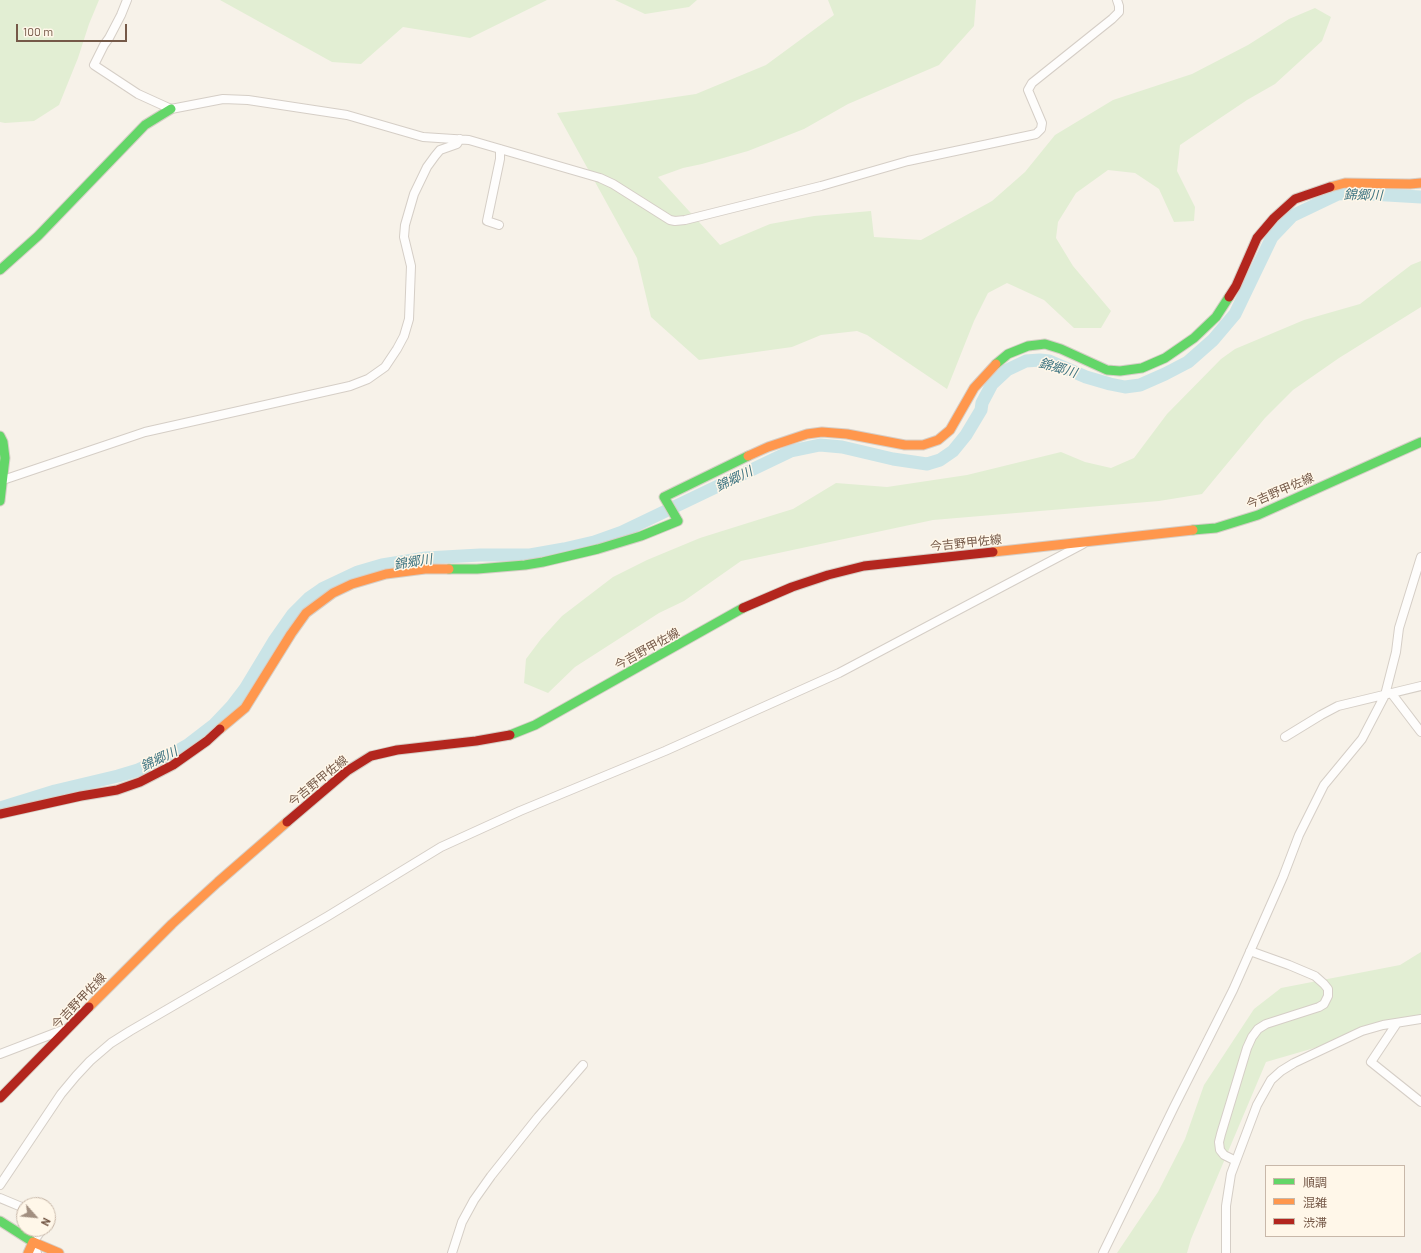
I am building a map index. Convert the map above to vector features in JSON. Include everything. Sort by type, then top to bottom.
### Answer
[{"type":"street","points":[[127,0],[121,15],[94,65],[138,94],[170,109]]},
{"type":"street","points":[[0,270],[38,236],[146,125],[170,109],[223,99],[248,100],[347,115],[423,137],[469,140],[600,178],[613,184],[670,220],[685,220],[821,186],[908,161],[1036,134],[1041,129],[1042,123],[1028,90],[1032,83],[1112,19],[1119,12],[1117,0]]},
{"type":"street","points":[[2,480],[145,432],[350,386],[368,379],[385,367],[404,336],[409,319],[411,266],[404,237],[405,225],[414,194],[427,167],[440,150],[457,144],[460,139]]},
{"type":"street","points":[[499,225],[487,221],[500,159],[500,149]]},
{"type":"street","points":[[0,814],[81,796],[117,790],[140,782],[173,766],[207,741],[245,708],[291,634],[306,613],[333,593],[352,584],[386,574],[425,569],[477,569],[525,565],[598,550],[641,536],[678,521],[664,497],[768,447],[807,434],[822,432],[847,434],[905,445],[923,445],[938,440],[950,430],[974,388],[992,366],[1008,354],[1028,346],[1045,344],[1061,349],[1107,370],[1120,371],[1142,368],[1165,358],[1194,338],[1216,317],[1236,286],[1257,238],[1274,218],[1295,200],[1319,190],[1345,183],[1421,183]]},
{"type":"street","points":[[0,436],[3,442],[5,458],[0,501]]},
{"type":"street","name":"今吉野甲佐線","points":[[0,1098],[172,924],[218,882],[347,771],[371,756],[398,750],[476,741],[514,734],[536,725],[739,610],[792,587],[828,575],[864,566],[1216,528],[1258,515],[1421,442]]},
{"type":"street","points":[[0,1185],[61,1094],[76,1076],[90,1061],[111,1043],[130,1031],[328,916],[442,847],[520,811],[665,751],[839,673],[1086,542]]},
{"type":"street","points":[[1103,1253],[1233,990],[1283,877],[1299,835],[1324,785],[1362,739],[1388,694],[1399,628],[1421,557]]},
{"type":"street","points":[[1285,737],[1338,706],[1421,686]]},
{"type":"street","points":[[1388,694],[1421,732]]},
{"type":"street","points":[[1236,1161],[1224,1156],[1220,1150],[1220,1134],[1247,1048],[1252,1037],[1258,1029],[1266,1024],[1319,1007],[1324,1004],[1328,996],[1328,989],[1315,976],[1289,964],[1250,951]]},
{"type":"street","points":[[1226,1253],[1226,1206],[1231,1174],[1257,1105],[1271,1080],[1280,1071],[1322,1049],[1362,1031],[1383,1024],[1421,1019]]},
{"type":"street","points":[[1397,1023],[1371,1062],[1421,1102]]},
{"type":"street","points":[[0,1054],[70,1027]]},
{"type":"street","points":[[452,1253],[462,1222],[474,1200],[538,1117],[583,1065]]},
{"type":"street","points":[[0,1198],[16,1205]]},
{"type":"street","points":[[0,1221],[33,1242],[59,1253]]},
{"type":"street","points":[[28,1253],[36,1237]]},
{"type":"street","points":[[33,1242],[37,1253]]},
{"type":"green space","points":[[0,0],[99,0],[59,105],[34,121],[0,122]]},
{"type":"green space","points":[[220,0],[547,0],[470,38],[403,27],[361,64],[332,62]]},
{"type":"green space","points":[[615,0],[697,0],[689,7],[645,14]]},
{"type":"green space","points":[[828,0],[976,0],[974,26],[939,65],[848,104],[804,129],[748,151],[683,168],[658,177],[720,245],[770,224],[814,216],[871,211],[874,237],[921,240],[992,201],[1025,172],[1055,135],[1113,100],[1192,74],[1248,45],[1289,19],[1315,8],[1331,17],[1322,41],[1275,84],[1247,100],[1180,145],[1177,171],[1195,207],[1194,221],[1174,222],[1159,189],[1135,173],[1108,170],[1076,193],[1058,222],[1056,238],[1073,266],[1111,311],[1101,328],[1074,328],[1044,300],[1007,283],[988,293],[974,321],[947,389],[867,335],[857,331],[821,335],[792,347],[699,360],[651,317],[637,258],[557,113],[696,94],[766,65],[834,15]]},
{"type":"green space","points":[[1421,261],[1421,307],[1339,358],[1293,390],[1265,418],[1202,494],[1159,501],[933,520],[741,561],[684,601],[659,613],[575,667],[548,693],[524,683],[526,659],[541,639],[562,616],[613,577],[647,560],[700,538],[793,509],[836,483],[887,487],[967,475],[1061,452],[1085,462],[1111,468],[1134,458],[1167,414],[1221,359],[1235,349],[1304,320],[1360,304],[1411,265]]},
{"type":"green space","points":[[1421,952],[1421,1017],[1266,1062],[1191,1239],[1187,1253],[1117,1253],[1158,1192],[1185,1139],[1204,1085],[1254,1009],[1281,988],[1400,965]]},
{"type":"waterway","name":"錦郷川","points":[[0,808],[55,791],[138,770],[167,757],[188,745],[214,725],[232,706],[245,689],[274,641],[293,614],[309,598],[322,589],[358,572],[382,565],[426,558],[480,555],[530,555],[594,542],[622,532],[791,451],[820,445],[842,447],[893,459],[927,464],[940,460],[953,451],[966,435],[981,410],[982,403],[992,384],[1007,370],[1026,361],[1049,361],[1086,377],[1110,384],[1125,387],[1140,385],[1188,362],[1213,340],[1235,314],[1272,237],[1292,216],[1338,194],[1353,193],[1421,197]]},
{"type":"traffic: fast","points":[[0,270],[38,236],[145,125],[171,109]]},
{"type":"traffic: fast","points":[[996,364],[1008,354],[1028,346],[1045,344],[1061,349],[1107,370],[1120,371],[1142,368],[1165,358],[1194,338],[1216,317],[1229,297]]},
{"type":"traffic: fast","points":[[0,436],[3,442],[5,458],[0,501]]},
{"type":"traffic: fast","points":[[1193,530],[1216,528],[1258,515],[1421,442]]},
{"type":"traffic: fast","points":[[449,569],[477,569],[543,562],[598,549],[641,536],[678,521],[664,497],[748,456]]},
{"type":"traffic: fast","points":[[510,735],[535,725],[743,608]]},
{"type":"traffic: fast","points":[[0,1221],[33,1242]]},
{"type":"traffic: slow","points":[[1330,187],[1345,183],[1421,183]]},
{"type":"traffic: slow","points":[[748,456],[768,447],[807,434],[822,432],[847,434],[905,445],[923,445],[938,440],[950,430],[974,388],[996,364]]},
{"type":"traffic: slow","points":[[993,552],[1193,530]]},
{"type":"traffic: slow","points":[[220,729],[245,708],[291,634],[306,613],[333,593],[352,584],[386,574],[425,569],[449,569]]},
{"type":"traffic: slow","points":[[89,1007],[172,924],[287,822]]},
{"type":"traffic: slow","points":[[28,1253],[33,1242],[59,1253]]},
{"type":"traffic: jam","points":[[1229,297],[1236,286],[1257,238],[1274,218],[1295,199],[1330,187]]},
{"type":"traffic: jam","points":[[743,608],[792,587],[828,575],[864,566],[993,552]]},
{"type":"traffic: jam","points":[[0,814],[81,796],[117,790],[140,782],[173,765],[207,741],[220,729]]},
{"type":"traffic: jam","points":[[287,822],[347,771],[371,756],[397,750],[476,741],[510,735]]},
{"type":"traffic: jam","points":[[0,1098],[89,1007]]}]
